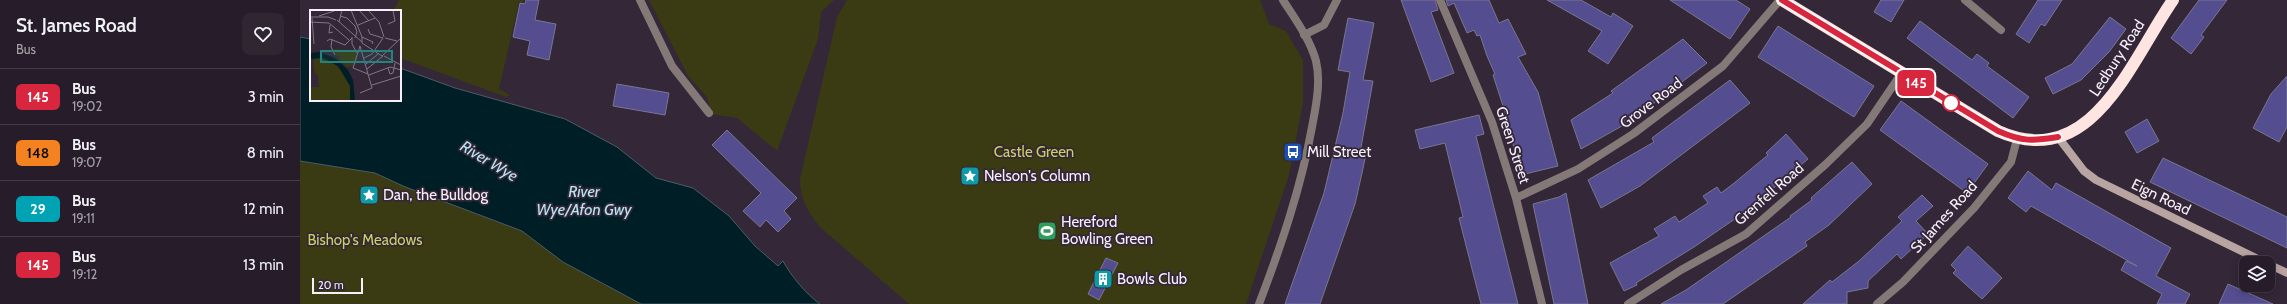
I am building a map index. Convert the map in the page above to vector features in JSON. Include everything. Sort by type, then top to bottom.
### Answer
[{"type":"highway","points":[[1781,0],[1987,125],[2016,139]]},
{"type":"highway","name":"Ledbury Road","points":[[2016,139],[2032,141],[2058,137],[2076,130],[2105,107],[2173,0]]},
{"type":"main road","name":"Eign Road","points":[[2058,137],[2084,171],[2096,180],[2251,256]]},
{"type":"main road","name":"Eign Road","points":[[2275,268],[2287,273]]},
{"type":"street","points":[[640,0],[672,66],[709,113]]},
{"type":"street","points":[[1260,304],[1280,250],[1302,178],[1316,105],[1316,62],[1304,35],[1283,0]]},
{"type":"street","points":[[1304,35],[1324,25],[1337,0]]},
{"type":"street","name":"Green Street","points":[[1440,0],[1492,122],[1516,198],[1542,304]]},
{"type":"street","name":"Grove Road","points":[[1516,198],[1578,169],[1633,134],[1723,66],[1781,0]]},
{"type":"street","points":[[1965,0],[2001,30]]},
{"type":"street","name":"Grenfell Road","points":[[1628,304],[1681,270],[1746,234],[1826,164],[1867,124],[1902,74]]},
{"type":"street","name":"St James Road","points":[[1877,304],[1903,282],[1974,208],[2011,162],[2016,139]]},
{"type":"green space","points":[[399,0],[524,0],[524,2],[519,2],[499,89],[510,95],[506,97],[401,58],[401,10],[394,10]]},
{"type":"green space","points":[[649,0],[834,0],[821,12],[818,39],[777,151],[737,118],[710,114],[708,98],[688,76]]},
{"type":"green space","name":"Castle Green","points":[[847,0],[1260,0],[1269,24],[1286,31],[1303,60],[1303,103],[1289,175],[1246,304],[909,304],[821,228],[812,217],[801,193],[800,179],[837,17]]},
{"type":"green space","name":"Bishop's Meadows","points":[[300,161],[375,173],[403,186],[522,231],[563,262],[641,304],[300,304]]},
{"type":"water","name":"River Wye/Afon Gwy","points":[[300,37],[310,39],[310,101],[401,101],[401,68],[455,88],[565,119],[617,147],[656,178],[693,188],[729,216],[755,246],[778,266],[783,261],[799,284],[820,304],[641,304],[563,262],[522,231],[403,186],[375,173],[300,161]]},
{"type":"building","points":[[526,0],[539,0],[535,20],[556,24],[549,60],[527,55],[530,41],[513,37],[520,3],[525,4]]},
{"type":"building","points":[[1401,0],[1435,0],[1438,10],[1431,12],[1454,73],[1431,82]]},
{"type":"building","points":[[1446,0],[1489,0],[1499,23],[1508,19],[1526,54],[1518,57],[1538,92],[1558,166],[1521,175],[1504,109],[1493,75],[1495,74],[1480,35],[1477,36],[1474,30],[1467,33],[1454,3],[1448,6]]},
{"type":"building","points":[[1547,0],[1581,0],[1611,17],[1613,13],[1633,26],[1608,64],[1588,51],[1602,31]]},
{"type":"building","points":[[1670,0],[1736,0],[1750,9],[1730,39]]},
{"type":"building","points":[[1881,0],[1904,0],[1891,22],[1874,12]]},
{"type":"building","points":[[2038,0],[2062,0],[2045,26],[2041,24],[2029,43],[2016,34]]},
{"type":"building","points":[[2199,0],[2227,0],[2201,35],[2204,37],[2191,54],[2171,38]]},
{"type":"building","points":[[2110,17],[2126,29],[2109,52],[2081,80],[2053,94],[2045,78],[2072,64]]},
{"type":"building","points":[[1348,18],[1374,23],[1363,80],[1373,81],[1360,153],[1366,154],[1362,173],[1355,204],[1320,304],[1285,304],[1324,193],[1343,113],[1350,72],[1338,70]]},
{"type":"building","points":[[1920,21],[1972,60],[1977,54],[1989,63],[1987,66],[2029,97],[2013,118],[1907,38]]},
{"type":"building","points":[[1778,26],[1874,86],[1854,117],[1758,57]]},
{"type":"building","points":[[1683,39],[1707,63],[1629,122],[1581,149],[1571,120],[1613,93],[1611,91]]},
{"type":"building","points":[[2287,76],[2287,127],[2279,142],[2253,128],[2271,94]]},
{"type":"building","points":[[1730,80],[1750,103],[1640,186],[1601,208],[1588,180],[1654,142],[1652,138]]},
{"type":"building","points":[[617,84],[669,93],[665,115],[613,106]]},
{"type":"building","points":[[1901,101],[1988,164],[1967,193],[1880,130]]},
{"type":"building","points":[[1479,115],[1484,134],[1476,136],[1518,304],[1481,304],[1459,218],[1463,217],[1445,143],[1420,149],[1415,130]]},
{"type":"building","points":[[2147,119],[2159,141],[2137,153],[2125,132]]},
{"type":"building","points":[[727,130],[797,198],[784,211],[791,219],[778,232],[766,220],[760,227],[743,211],[761,193],[712,145]]},
{"type":"building","points":[[1786,134],[1808,159],[1745,212],[1694,247],[1636,283],[1637,285],[1624,291],[1610,263],[1659,236],[1654,229],[1675,216],[1679,222],[1708,203],[1703,196],[1717,187],[1721,193],[1768,155],[1766,153]]},
{"type":"building","points":[[2163,158],[2287,217],[2287,248],[2150,182]]},
{"type":"building","points":[[1852,162],[1872,184],[1829,225],[1805,242],[1807,246],[1723,304],[1661,304],[1686,290],[1791,217],[1790,216],[1812,200],[1811,198]]},
{"type":"building","points":[[2028,171],[2052,190],[2056,183],[2171,248],[2156,276],[2190,294],[2185,304],[2157,304],[2162,294],[2121,270],[2126,261],[2137,266],[2031,206],[2026,212],[2008,198]]},
{"type":"building","points":[[1566,193],[1588,304],[1554,304],[1533,204],[1559,197]]},
{"type":"building","points":[[1922,195],[1933,206],[1916,221],[1928,234],[1901,259],[1897,254],[1868,281],[1868,288],[1847,292],[1847,304],[1803,304],[1830,280],[1832,282],[1859,261],[1902,221],[1898,217]]},
{"type":"building","points":[[1968,246],[2002,278],[1982,299],[1953,273],[1956,270],[1951,265]]},
{"type":"building","name":"Bowls Club","points":[[1106,258],[1118,263],[1099,300],[1088,294]]},
{"type":"building","points":[[2228,284],[2239,289],[2239,292],[2246,292],[2273,304],[2219,304]]},
{"type":"bus line","name":"145","points":[[1782,0],[1998,131],[2016,139],[2032,141],[2058,137]]},
{"type":"place","name":"Mill Street","points":[[1293,152]]},
{"type":"place","name":"Nelson's Column","points":[[970,176]]},
{"type":"place","name":"Dan, the Bulldog","points":[[369,195]]},
{"type":"place","name":"Hereford Bowling Green","points":[[1047,231]]},
{"type":"place","name":"Bowls Club","points":[[1103,279]]},
{"type":"water label","name":"River Wye","points":[[489,161]]}]
